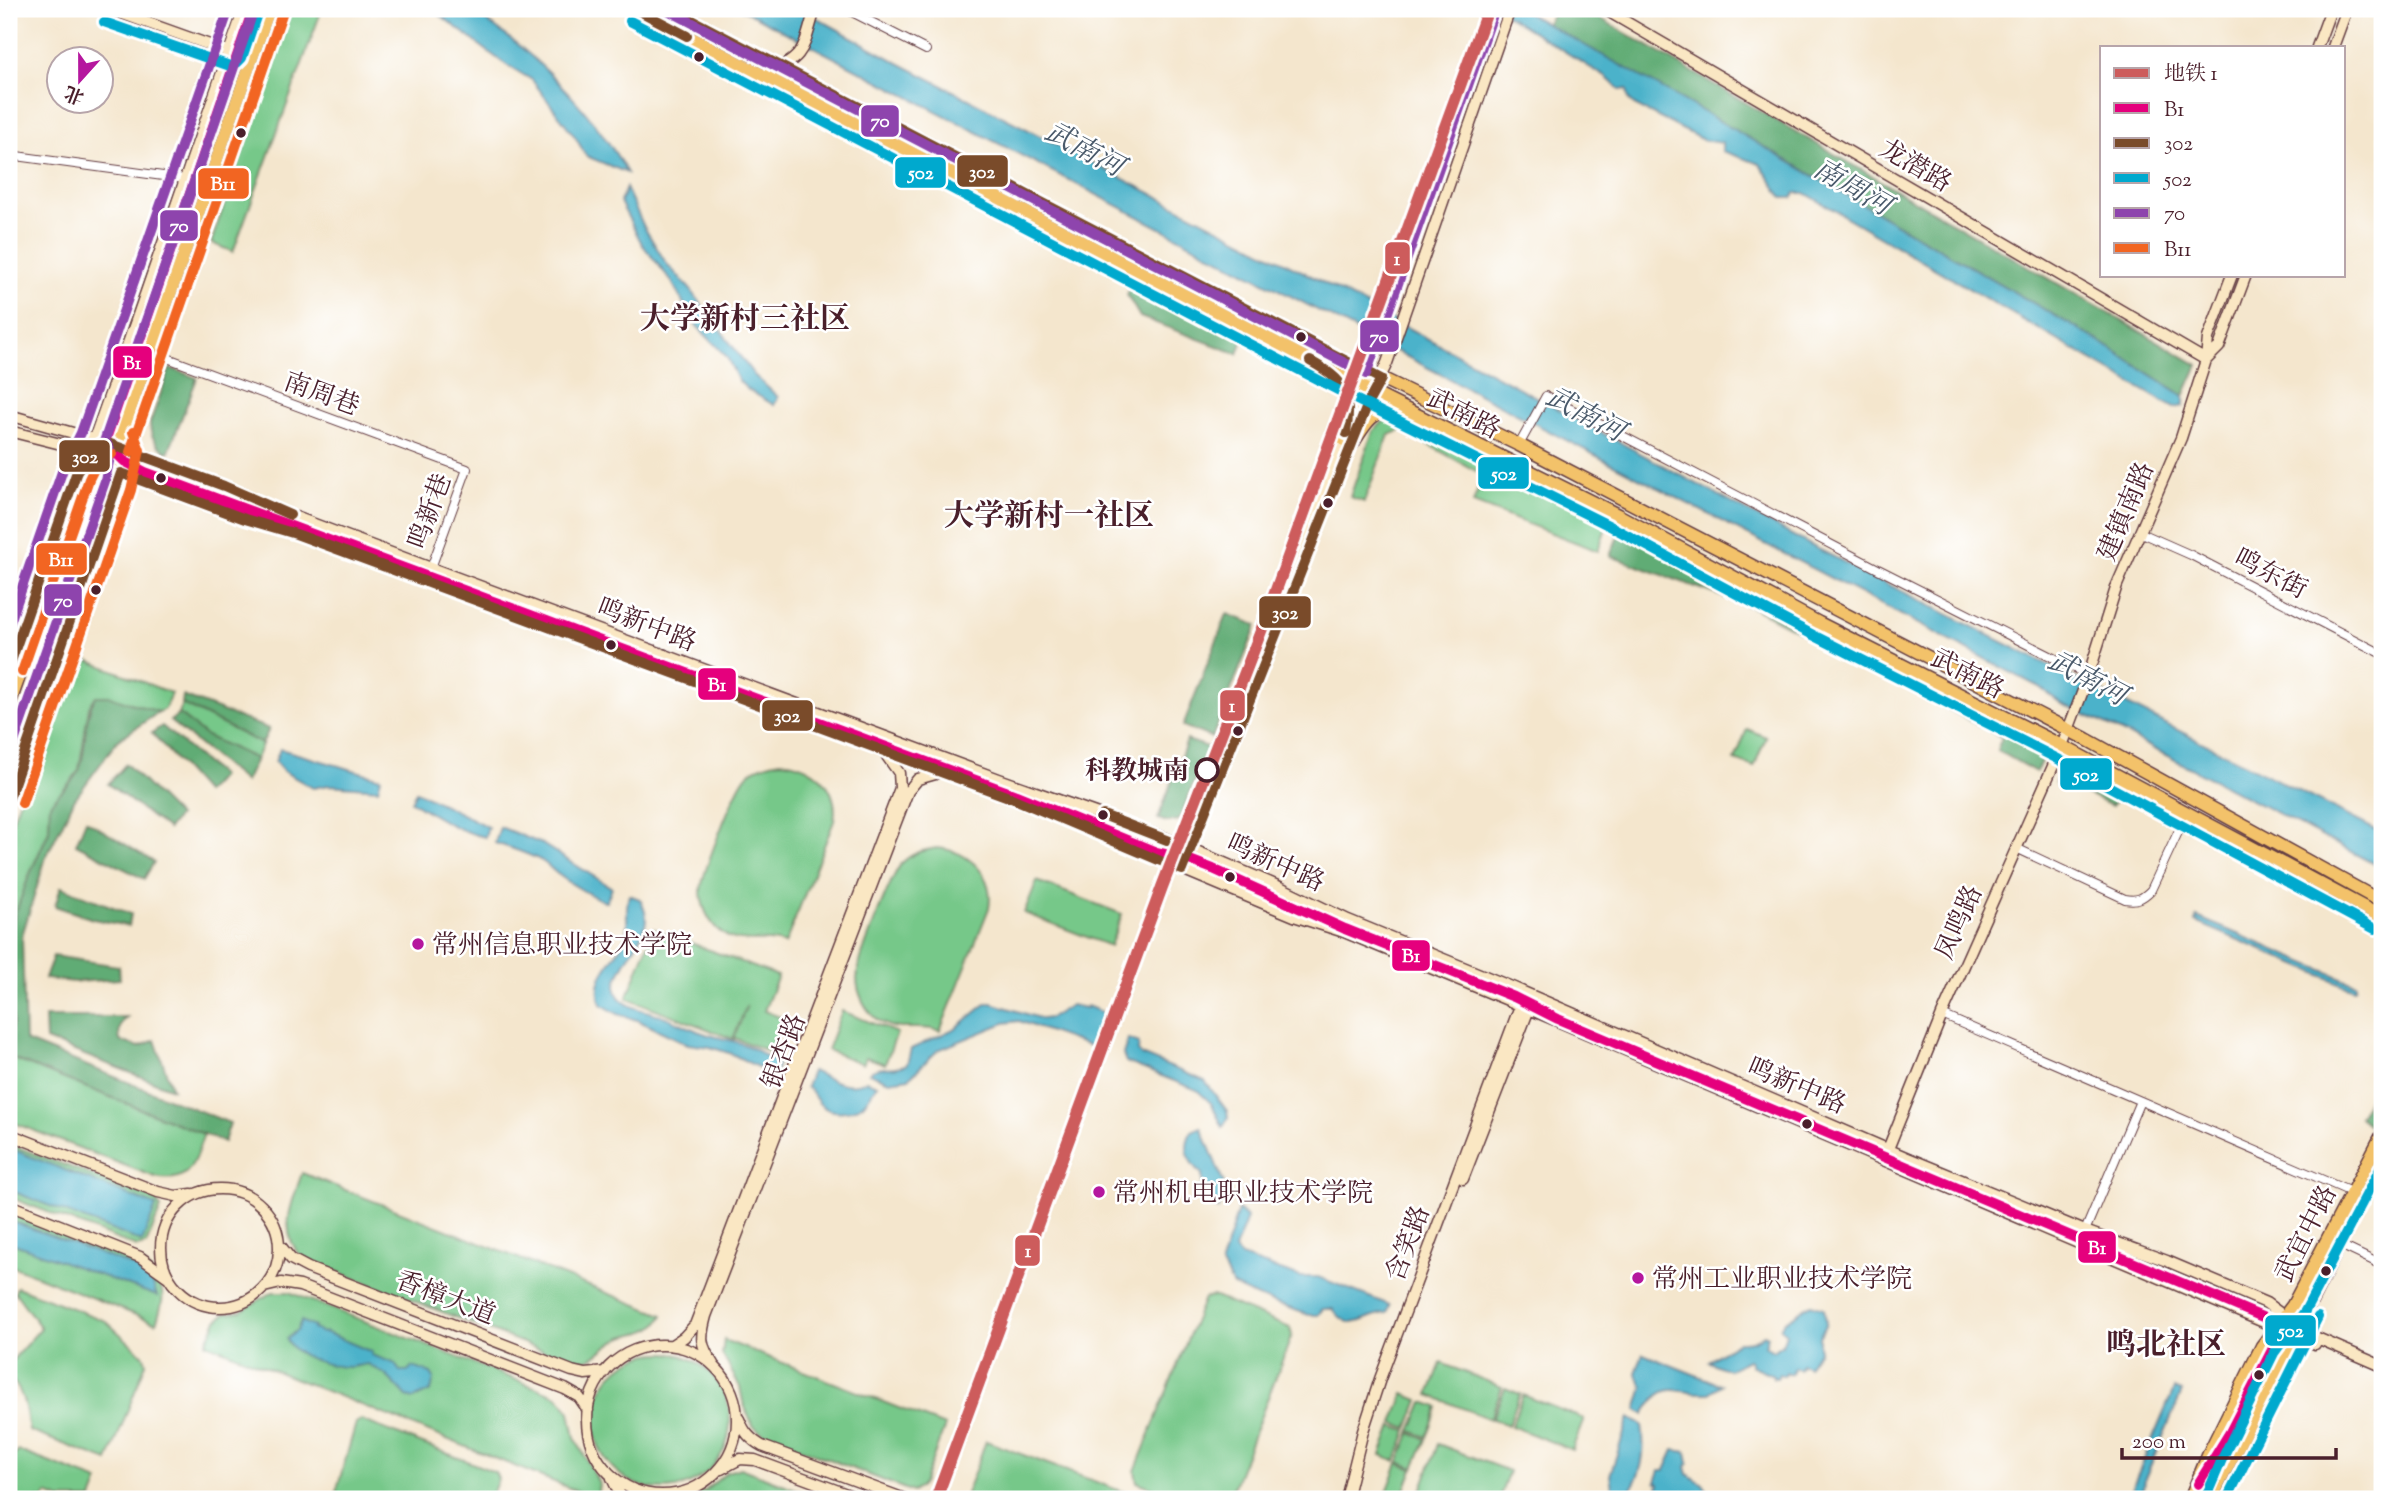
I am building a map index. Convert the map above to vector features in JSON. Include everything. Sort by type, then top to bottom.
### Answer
[{"type":"main road","points":[[9,756],[117,470],[112,443],[199,171],[233,53],[253,9]]},
{"type":"main road","name":"武南路","points":[[636,9],[1368,391],[1618,515],[1819,623],[2062,746],[2382,917]]},
{"type":"main road","name":"武南路","points":[[671,9],[1381,379],[1519,445],[2067,730],[2382,902]]},
{"type":"main road","points":[[9,705],[91,456],[112,443],[154,344],[270,11]]},
{"type":"main road","points":[[191,194],[185,179],[199,171]]},
{"type":"main road","points":[[186,247],[193,266]]},
{"type":"main road","points":[[154,344],[170,333],[162,319]]},
{"type":"main road","points":[[1315,363],[1345,384],[1350,400],[1348,442]]},
{"type":"main road","points":[[1348,442],[1367,419],[1383,411],[1400,411],[1421,417]]},
{"type":"main road","name":"武宜中路","points":[[2190,1499],[2210,1451],[2262,1346],[2280,1323],[2382,1135]]},
{"type":"main road","name":"武宜中路","points":[[2211,1499],[2382,1162]]},
{"type":"street","points":[[109,9],[233,53]]},
{"type":"street","points":[[112,443],[185,179],[233,53],[244,9]]},
{"type":"street","points":[[112,443],[162,356],[283,9]]},
{"type":"street","points":[[796,55],[809,9]]},
{"type":"street","points":[[764,75],[796,55],[815,9]]},
{"type":"street","points":[[846,9],[926,50]]},
{"type":"street","name":"龙潜路","points":[[1604,9],[2206,360]]},
{"type":"street","points":[[2317,46],[2331,9]]},
{"type":"street","points":[[2333,46],[2347,9]]},
{"type":"street","points":[[1182,870],[1188,848],[1368,391],[1368,372],[1374,353],[1492,10]]},
{"type":"street","points":[[1368,391],[1381,379],[1387,363],[1508,14]]},
{"type":"street","points":[[9,155],[185,179]]},
{"type":"street","points":[[2206,360],[2208,338],[2232,276]]},
{"type":"street","points":[[2206,360],[2219,347],[2246,276]]},
{"type":"street","name":"南周巷","points":[[162,356],[467,469]]},
{"type":"street","name":"建镇南路","points":[[2073,713],[2088,677],[2117,586],[2181,438],[2206,360]]},
{"type":"street","points":[[1519,445],[1546,396],[2088,677]]},
{"type":"street","name":"鸣新中路","points":[[9,415],[112,443],[430,568],[1188,848],[1349,920],[1888,1149],[2260,1301],[2280,1323]]},
{"type":"street","name":"鸣新中路","points":[[9,431],[65,445],[117,470],[245,519],[296,534],[1014,799],[1294,916],[1344,932],[2280,1323],[2382,1373]]},
{"type":"street","points":[[9,667],[76,474],[91,456]]},
{"type":"street","name":"鸣新巷","points":[[430,568],[467,469]]},
{"type":"street","points":[[9,798],[117,470]]},
{"type":"street","name":"鸣东街","points":[[2139,532],[2191,555],[2382,654]]},
{"type":"street","name":"凤鸣路","points":[[1888,1149],[1942,1016],[2062,746],[2073,713]]},
{"type":"street","name":"银杏路","points":[[672,1345],[695,1325],[900,788],[899,773],[884,752]]},
{"type":"street","name":"银杏路","points":[[713,1364],[702,1348],[701,1332],[818,1022],[908,791],[918,779],[939,773]]},
{"type":"street","points":[[2016,848],[2125,899],[2135,901],[2151,890],[2188,813]]},
{"type":"street","name":"含笑路","points":[[1346,1499],[1363,1431],[1380,1379],[1525,1008]]},
{"type":"street","name":"含笑路","points":[[1353,1499],[1375,1414],[1394,1358],[1525,1008]]},
{"type":"street","points":[[1942,1016],[2351,1192]]},
{"type":"street","points":[[2085,1231],[2140,1101]]},
{"type":"street","points":[[9,1134],[158,1192],[176,1196],[216,1189],[230,1190],[255,1201],[272,1221],[279,1244],[278,1261],[273,1275],[250,1299],[238,1304],[214,1306],[188,1297],[169,1278],[141,1257],[9,1205]]},
{"type":"street","points":[[169,1278],[162,1253],[164,1230],[174,1211],[184,1202],[202,1193]]},
{"type":"street","name":"香樟大道","points":[[279,1244],[291,1259],[308,1268],[572,1371],[585,1374],[605,1372]]},
{"type":"street","points":[[2340,1245],[2382,1265]]},
{"type":"street","name":"香樟大道","points":[[264,1287],[281,1283],[300,1286],[565,1389],[579,1397],[588,1410]]},
{"type":"street","name":"鸣新中路","points":[[2296,1331],[2382,1366]]},
{"type":"street","points":[[622,1499],[593,1448],[590,1437],[588,1410],[594,1388],[615,1362],[632,1351],[652,1345],[672,1345],[694,1352],[713,1364],[733,1394],[743,1430],[751,1440],[905,1499]]},
{"type":"street","points":[[716,1472],[727,1459],[733,1445],[737,1430],[737,1411]]},
{"type":"street","points":[[648,1499],[686,1490],[740,1459],[755,1460],[860,1499]]},
{"type":"street","points":[[607,1469],[626,1485],[637,1490],[669,1494]]},
{"type":"green space","points":[[291,9],[322,9],[233,252],[211,243]]},
{"type":"green space","points":[[1556,9],[1584,9],[2198,365],[2184,396],[2102,343],[1688,103],[1546,24]]},
{"type":"green space","points":[[1135,276],[1244,337],[1238,354],[1140,317],[1127,295]]},
{"type":"green space","points":[[170,368],[197,378],[168,453],[154,440],[150,423]]},
{"type":"green space","points":[[1398,419],[1419,424],[1608,522],[1598,551],[1473,503],[1483,475],[1402,430],[1389,435],[1364,502],[1350,497],[1373,431],[1384,421]]},
{"type":"green space","points":[[1621,529],[2045,753],[2036,772],[1997,750],[2002,737],[1754,608],[1610,556]]},
{"type":"green space","points":[[1227,614],[1257,625],[1212,738],[1183,726]]},
{"type":"green space","points":[[72,654],[171,693],[165,709],[159,712],[108,696],[96,696],[89,707],[79,770],[64,791],[50,804],[49,831],[29,876],[9,936],[9,830]]},
{"type":"green space","points":[[96,696],[108,696],[159,712],[118,740],[74,800],[46,857],[22,936],[25,1041],[230,1123],[224,1142],[9,1057],[9,1038],[13,1023],[9,981],[9,931],[49,831],[50,804],[73,780],[82,762],[88,715]]},
{"type":"green space","points":[[183,696],[269,729],[262,744],[182,704]]},
{"type":"green space","points":[[182,704],[262,744],[256,759],[205,736],[179,714]]},
{"type":"green space","points":[[179,714],[206,736],[256,759],[245,782],[170,721]]},
{"type":"green space","points":[[162,726],[221,776],[205,793],[152,733]]},
{"type":"green space","points":[[1747,729],[1766,737],[1754,767],[1735,760]]},
{"type":"green space","points":[[1187,740],[1208,747],[1179,820],[1167,822],[1158,819]]},
{"type":"green space","points":[[781,761],[804,767],[822,779],[833,797],[834,821],[785,944],[734,939],[718,930],[708,917],[701,896],[703,882],[720,832],[747,775],[754,769]]},
{"type":"green space","points":[[126,764],[178,816],[168,829],[108,784]]},
{"type":"green space","points":[[2072,766],[2120,790],[2112,806],[2055,783],[2061,770]]},
{"type":"green space","points":[[86,820],[154,862],[144,879],[76,844]]},
{"type":"green space","points":[[937,848],[959,854],[977,866],[988,885],[989,908],[940,1031],[898,1028],[882,1023],[864,1004],[857,983],[858,969],[875,919],[897,870],[918,852]]},
{"type":"green space","points":[[1037,881],[1122,914],[1110,946],[1024,913]]},
{"type":"green space","points":[[61,887],[131,914],[129,926],[93,919],[55,906]]},
{"type":"green space","points":[[654,929],[778,976],[764,1011],[783,1018],[770,1052],[734,1038],[747,1005],[733,1039],[627,998]]},
{"type":"green space","points":[[53,956],[119,966],[120,979],[75,982],[45,979]]},
{"type":"green space","points":[[842,1011],[897,1033],[885,1064],[866,1057],[863,1064],[827,1050]]},
{"type":"green space","points":[[45,1017],[127,1017],[120,1028],[120,1041],[139,1047],[155,1040],[172,1089],[46,1040]]},
{"type":"green space","points":[[9,1057],[204,1134],[189,1169],[176,1178],[155,1177],[9,1121]]},
{"type":"green space","points":[[2382,1073],[2382,1110],[2372,1128],[2359,1117]]},
{"type":"green space","points":[[9,1144],[155,1199],[161,1208],[146,1245],[137,1247],[9,1197]]},
{"type":"green space","points":[[302,1173],[663,1315],[651,1329],[621,1338],[592,1358],[575,1363],[302,1258],[294,1248],[288,1227],[291,1206]]},
{"type":"green space","points":[[9,1213],[145,1265],[157,1280],[162,1292],[156,1323],[9,1265]]},
{"type":"green space","points":[[17,1287],[106,1321],[144,1356],[146,1363],[108,1461],[29,1431],[21,1394],[9,1378],[9,1364],[41,1328],[15,1292]]},
{"type":"green space","points":[[273,1292],[289,1292],[558,1396],[570,1412],[575,1438],[599,1483],[597,1499],[206,1343],[217,1320],[226,1313],[241,1311]]},
{"type":"green space","points":[[1213,1296],[1290,1328],[1292,1335],[1229,1499],[1183,1499],[1137,1482],[1135,1471],[1204,1298]]},
{"type":"green space","points":[[724,1340],[945,1426],[923,1484],[913,1492],[762,1433],[752,1425],[740,1387],[722,1354]]},
{"type":"green space","points":[[662,1353],[688,1359],[710,1373],[724,1395],[730,1421],[724,1447],[710,1469],[688,1483],[662,1489],[636,1483],[614,1469],[600,1447],[594,1421],[600,1395],[614,1373],[636,1359]]},
{"type":"green space","points":[[1441,1363],[1502,1387],[1490,1419],[1429,1395]]},
{"type":"green space","points":[[1505,1388],[1520,1394],[1508,1425],[1492,1419]]},
{"type":"green space","points":[[1404,1394],[1419,1400],[1408,1429],[1393,1423]]},
{"type":"green space","points":[[1523,1395],[1584,1419],[1572,1450],[1511,1426]]},
{"type":"green space","points":[[1423,1402],[1438,1407],[1427,1437],[1411,1431]]},
{"type":"green space","points":[[361,1420],[495,1472],[498,1479],[490,1499],[334,1499],[356,1423]]},
{"type":"green space","points":[[1392,1426],[1407,1431],[1396,1461],[1381,1455]]},
{"type":"green space","points":[[1410,1433],[1426,1439],[1414,1468],[1399,1462]]},
{"type":"green space","points":[[986,1441],[1142,1499],[964,1499]]},
{"type":"green space","points":[[1438,1444],[1509,1471],[1499,1499],[1418,1499]]},
{"type":"green space","points":[[19,1451],[99,1481],[92,1499],[60,1499],[47,1494],[44,1499],[9,1499],[9,1460]]},
{"type":"green space","points":[[1398,1463],[1413,1469],[1402,1498],[1387,1492]]},
{"type":"green space","points":[[740,1468],[821,1499],[673,1499],[705,1491],[727,1472]]},
{"type":"water","points":[[432,9],[470,9],[511,39],[549,73],[585,112],[627,173],[586,156],[576,138],[532,80],[502,62]]},
{"type":"water","points":[[741,9],[801,9],[895,61],[1317,279],[1812,546],[2382,833],[2382,868],[2116,729],[2062,704],[2039,687]]},
{"type":"water","points":[[1497,9],[1520,9],[1688,103],[2102,343],[2184,396],[2184,406],[2174,408],[1805,193],[1795,193],[1792,198],[1783,198],[1760,164],[1722,151],[1722,143],[1703,140],[1634,105],[1629,100],[1627,89],[1620,90],[1607,78]]},
{"type":"water","points":[[626,188],[644,227],[666,263],[690,289],[754,375],[778,397],[774,405],[747,389],[738,380],[727,357],[694,323],[672,282],[642,244],[620,202]]},
{"type":"water","points":[[280,749],[381,778],[378,789],[329,785],[313,788],[283,771],[275,762]]},
{"type":"water","points":[[416,791],[488,827],[485,837],[456,827],[411,801]]},
{"type":"water","points":[[500,827],[542,844],[612,888],[606,902],[569,882],[542,861],[495,843]]},
{"type":"water","points":[[629,895],[640,899],[646,919],[640,938],[617,980],[619,997],[634,1007],[753,1049],[778,1062],[775,1076],[732,1054],[688,1044],[601,1004],[599,985],[625,938]]},
{"type":"water","points":[[2197,917],[2356,984],[2356,987],[2354,989],[2196,922]]},
{"type":"water","points":[[987,1003],[1042,1019],[1050,1018],[1071,1005],[1087,1006],[1102,1012],[1109,1030],[1103,1044],[1095,1048],[1019,1021],[1004,1023],[938,1050],[909,1078],[889,1081],[869,1073],[907,1064],[911,1049],[956,1028]]},
{"type":"water","points":[[1128,1039],[1139,1043],[1138,1051],[1141,1055],[1205,1081],[1227,1111],[1228,1118],[1223,1127],[1211,1103],[1197,1090],[1126,1062],[1123,1054]]},
{"type":"water","points":[[812,1071],[839,1083],[859,1084],[867,1081],[877,1085],[858,1107],[847,1111],[829,1110],[820,1104],[806,1087]]},
{"type":"water","points":[[1201,1127],[1225,1186],[1218,1209],[1203,1202],[1202,1174],[1193,1165],[1188,1154],[1189,1137],[1192,1131]]},
{"type":"water","points":[[9,1148],[156,1206],[142,1242],[9,1190]]},
{"type":"water","points":[[1238,1210],[1247,1218],[1235,1249],[1241,1257],[1301,1277],[1318,1277],[1390,1305],[1387,1313],[1352,1323],[1340,1317],[1333,1309],[1323,1309],[1318,1315],[1309,1315],[1233,1286],[1221,1263]]},
{"type":"water","points":[[9,1220],[141,1269],[152,1281],[157,1296],[9,1242]]},
{"type":"water","points":[[1811,1304],[1824,1308],[1826,1323],[1819,1337],[1819,1350],[1808,1367],[1802,1364],[1799,1369],[1795,1367],[1791,1374],[1786,1372],[1784,1376],[1779,1374],[1777,1378],[1773,1378],[1773,1375],[1750,1365],[1748,1360],[1728,1370],[1709,1362],[1736,1343],[1748,1342],[1764,1334],[1768,1336],[1765,1346],[1773,1351],[1782,1345],[1786,1333],[1780,1328],[1784,1322]]},
{"type":"water","points":[[301,1321],[314,1327],[313,1329],[394,1363],[400,1371],[413,1367],[431,1373],[434,1378],[431,1391],[414,1399],[407,1397],[386,1375],[368,1364],[344,1367],[305,1356],[290,1345],[287,1339],[297,1330]]},
{"type":"water","points":[[1643,1354],[1721,1385],[1709,1393],[1665,1391],[1652,1402],[1644,1414],[1636,1410],[1643,1387],[1636,1373]]},
{"type":"water","points":[[2174,1389],[2182,1392],[2145,1478],[2143,1499],[2131,1499],[2134,1483]]},
{"type":"water","points":[[1629,1418],[1642,1425],[1644,1446],[1639,1473],[1624,1499],[1613,1495],[1610,1475]]},
{"type":"water","points":[[1674,1450],[1687,1452],[1688,1474],[1703,1484],[1713,1499],[1656,1499],[1659,1484],[1656,1482],[1660,1470],[1665,1470]]},
{"type":"metro line","name":"1","points":[[936,1499],[1162,887],[1261,631],[1488,9]]},
{"type":"transit line","name":"70","points":[[9,625],[63,469],[81,433],[229,9]]},
{"type":"transit line","name":"B1","points":[[253,9],[105,442],[124,461],[145,472],[1016,795],[1156,852],[1187,859],[1213,869],[1345,929],[1514,997],[1558,1019],[2267,1319],[2276,1328],[2274,1346],[2230,1432],[2198,1484]]},
{"type":"transit line","name":"70","points":[[104,442],[254,9]]},
{"type":"transit line","name":"302","points":[[636,9],[687,36]]},
{"type":"transit line","name":"70","points":[[666,9],[1366,374],[1495,9]]},
{"type":"transit line","name":"302","points":[[9,798],[121,473],[245,519],[296,534],[1014,799],[1182,870],[1369,401],[1381,379],[671,9]]},
{"type":"transit line","name":"502","points":[[104,22],[230,66],[242,58],[257,14]]},
{"type":"transit line","name":"B11","points":[[130,452],[282,14]]},
{"type":"transit line","name":"502","points":[[630,21],[1355,399],[1612,527],[1813,635],[2056,758],[2375,929]]},
{"type":"transit line","name":"302","points":[[1310,361],[1331,375],[1344,389],[1348,408],[1346,433]]},
{"type":"transit line","name":"B11","points":[[22,803],[131,490],[140,450],[133,432]]},
{"type":"transit line","name":"302","points":[[9,667],[76,474],[86,453],[105,442],[224,486],[290,515]]},
{"type":"transit line","name":"70","points":[[9,756],[105,481],[111,452],[107,444]]},
{"type":"transit line","name":"B11","points":[[22,672],[89,479],[97,463],[112,454]]},
{"type":"transit line","name":"302","points":[[1103,815],[1185,847],[1193,823]]},
{"type":"transit line","name":"502","points":[[2205,1499],[2274,1353],[2305,1311],[2382,1165]]},
{"type":"transit line","name":"502","points":[[2227,1499],[2318,1317]]},
{"type":"place","name":"科教城南","points":[[1207,770]]},
{"type":"place","name":"常州信息职业技术学院","points":[[418,944]]},
{"type":"place","name":"常州机电职业技术学院","points":[[1099,1192]]},
{"type":"place","name":"常州工业职业技术学院","points":[[1638,1278]]},
{"type":"district","name":"大学新村三社区","points":[[745,318]]},
{"type":"district","name":"大学新村一社区","points":[[1049,515]]},
{"type":"district","name":"鸣北社区","points":[[2166,1344]]},
{"type":"water label","name":"武南河","points":[[1085,148]]},
{"type":"water label","name":"南周河","points":[[1853,186]]},
{"type":"water label","name":"武南河","points":[[1586,413]]},
{"type":"water label","name":"武南河","points":[[2088,677]]}]
